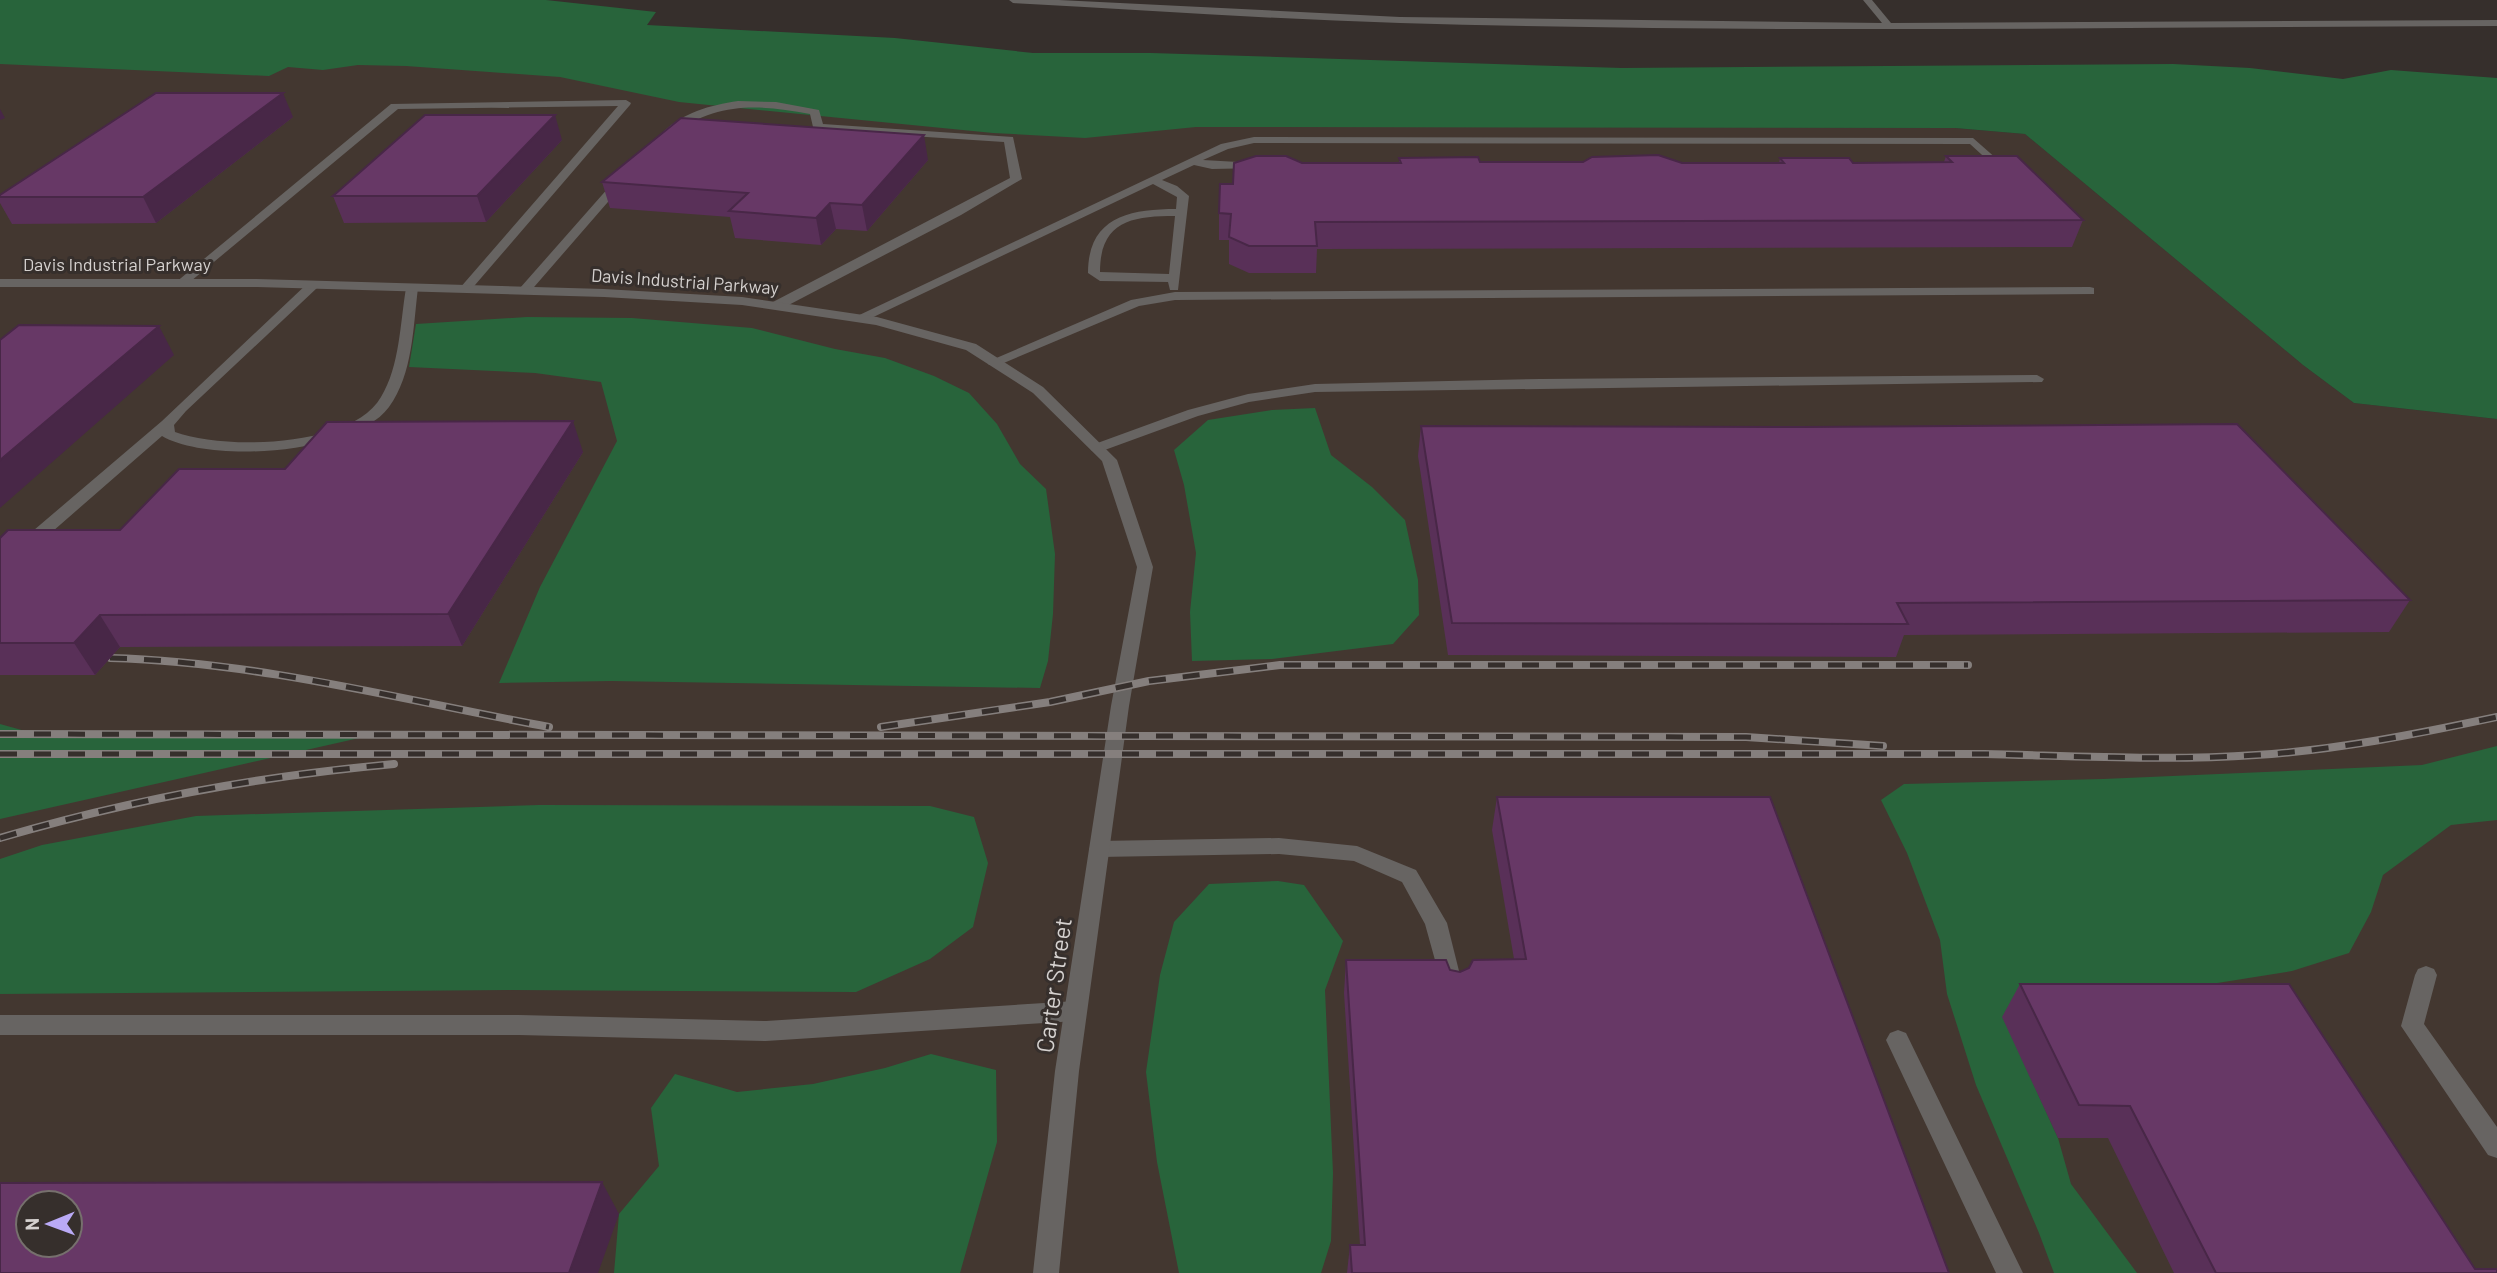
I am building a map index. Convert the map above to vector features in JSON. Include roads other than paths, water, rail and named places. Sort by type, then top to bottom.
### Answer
[{"type":"street","points":[[1013,0],[1399,20],[1643,24],[2497,23]]},
{"type":"street","points":[[1867,0],[1888,24]]},
{"type":"street","points":[[658,141],[686,117],[718,107],[769,102],[816,112],[818,127],[1009,139],[1016,178],[962,211],[862,259],[776,306]]},
{"type":"street","points":[[181,284],[395,106],[626,103],[465,289]]},
{"type":"street","points":[[860,318],[1225,146],[1254,140],[1973,141],[2001,167],[1987,167]]},
{"type":"street","points":[[1193,161],[1213,166],[1268,166]]},
{"type":"street","points":[[524,291],[631,169]]},
{"type":"street","points":[[1153,180],[1173,188],[1183,196],[1174,278],[1175,296]]},
{"type":"street","points":[[1174,278],[1100,277],[1094,273],[1096,250],[1102,234],[1125,221],[1159,213],[1182,214]]},
{"type":"street","name":"Davis Industrial Parkway","points":[[0,283],[313,285],[742,300],[860,318],[971,347],[1038,390],[1109,460],[1145,567],[1120,706]]},
{"type":"street","points":[[0,568],[167,425],[181,408],[313,285]]},
{"type":"street","points":[[167,425],[168,434],[180,441],[206,447],[310,441],[352,430],[384,406],[393,388],[412,288]]},
{"type":"street","points":[[994,362],[1136,303],[1175,296],[2090,291]]},
{"type":"street","points":[[1097,448],[1193,413],[1285,391],[1315,388],[1539,383],[2037,379]]},
{"type":"street","name":"Carter Street","points":[[1046,1273],[1076,1011],[1120,706]]},
{"type":"street","points":[[1100,849],[1279,846],[1357,854],[1409,876],[1436,923],[1454,993]]},
{"type":"street","points":[[2426,975],[2412,1026],[2497,1147]]},
{"type":"street","points":[[0,1026],[519,1026],[766,1031],[1076,1011]]},
{"type":"street","points":[[1898,1040],[2010,1273]]},
{"type":"railway","points":[[110,658],[166,661],[276,674],[549,727]]},
{"type":"railway","points":[[881,727],[1050,702],[1149,681],[1280,665],[1968,665]]},
{"type":"railway","points":[[0,754],[1985,754],[2188,758],[2317,749],[2497,717]]},
{"type":"railway","points":[[0,734],[1746,737],[1883,746]]},
{"type":"railway","points":[[0,838],[97,812],[195,791],[294,775],[394,764]]}]
